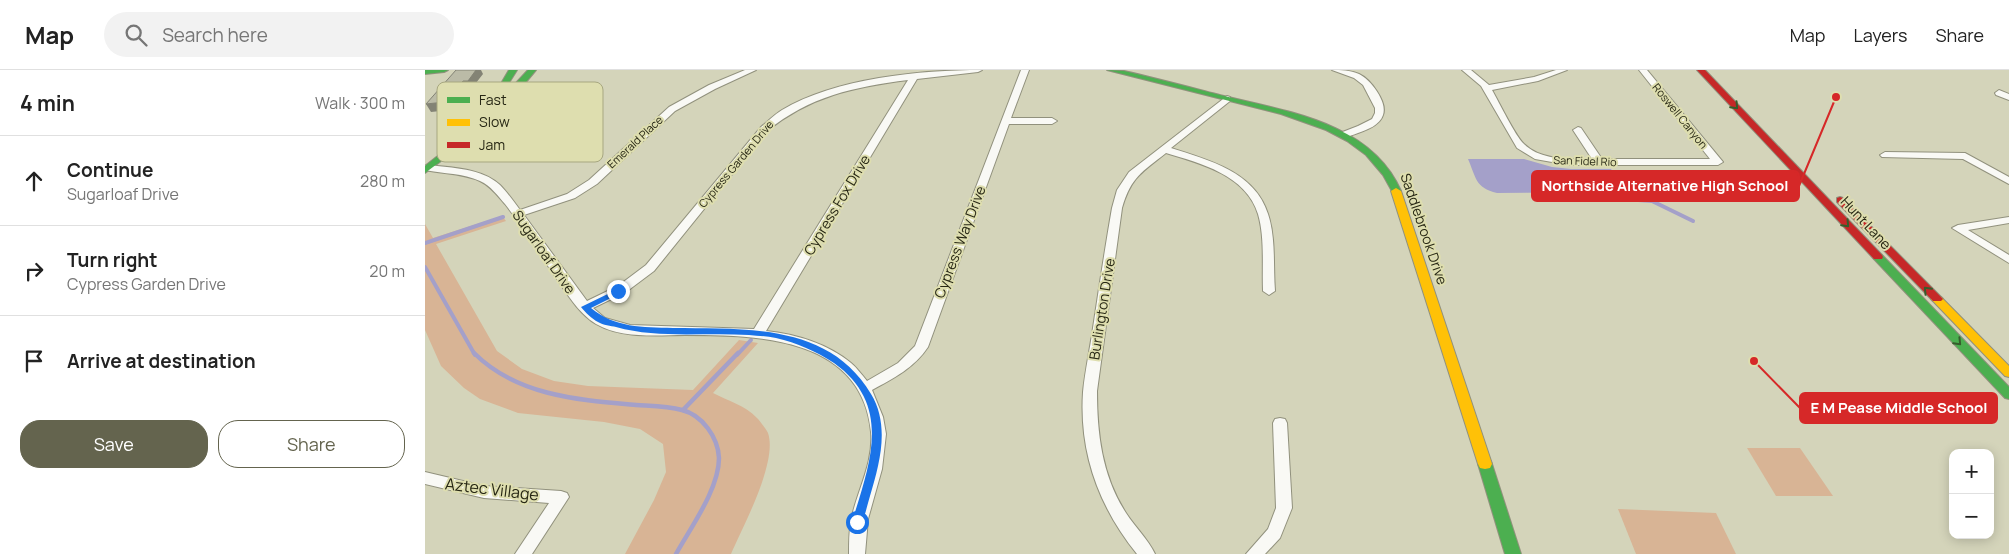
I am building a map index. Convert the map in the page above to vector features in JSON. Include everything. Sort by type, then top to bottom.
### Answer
[{"type":"main road","points":[[425,72],[444,70]]},
{"type":"main road","points":[[506,82],[513,70]]},
{"type":"main road","points":[[522,82],[532,70]]},
{"type":"main road","name":"Hunt Lane","points":[[1701,70],[2009,395]]},
{"type":"main road","name":"Hunt Lane","points":[[1715,70],[2009,373]]},
{"type":"main road","name":"Saddlebrook Drive","points":[[1118,71],[1294,115],[1343,135],[1369,153],[1382,165],[1394,182],[1399,195],[1513,554]]},
{"type":"main road","points":[[1749,120],[1763,120]]},
{"type":"main road","points":[[426,169],[437,160]]},
{"type":"main road","points":[[1866,245],[1884,246]]},
{"type":"street","name":"Emerald Place","points":[[518,214],[579,192],[593,182],[649,128],[672,109],[712,87],[752,70]]},
{"type":"street","name":"Cypress Garden Drive","points":[[585,307],[622,289],[650,268],[764,129],[781,114],[809,100],[837,91],[914,78],[978,70]]},
{"type":"street","name":"Cypress Way Drive","points":[[864,389],[907,364],[921,347],[1025,70]]},
{"type":"street","points":[[1336,70],[1355,76],[1369,84],[1373,89],[1380,109],[1377,118],[1372,123],[1343,135]]},
{"type":"street","name":"San Fidel Rio","points":[[1466,70],[1486,88],[1517,141],[1525,150],[1538,156],[1553,160],[1599,162],[1718,162]]},
{"type":"street","points":[[1486,88],[1529,82],[1549,77],[1563,70]]},
{"type":"street","name":"Roswell Canyon","points":[[1643,70],[1718,162]]},
{"type":"street","name":"Cypress Fox Drive","points":[[759,332],[914,78]]},
{"type":"street","points":[[2009,92],[1999,93],[2009,98]]},
{"type":"street","name":"Burlington Drive","points":[[1147,554],[1124,526],[1109,498],[1096,464],[1090,437],[1088,415],[1120,196],[1133,174],[1227,99]]},
{"type":"street","points":[[1005,121],[1052,121]]},
{"type":"street","points":[[1578,130],[1599,162]]},
{"type":"street","points":[[1163,149],[1203,161],[1224,171],[1242,183],[1255,197],[1264,222],[1269,291]]},
{"type":"street","points":[[1885,155],[1965,156],[2009,181]]},
{"type":"street","name":"Sugarloaf Drive","points":[[426,169],[464,172],[490,182],[500,190],[572,292],[585,307],[601,320],[636,330],[759,332],[791,339],[823,351],[849,369],[864,389],[877,418],[878,443],[876,460],[857,522],[857,554]]},
{"type":"street","points":[[2009,220],[1958,228],[2009,260]]},
{"type":"street","points":[[1253,554],[1274,533],[1284,508],[1280,423]]},
{"type":"street","name":"Aztec Village","points":[[425,478],[484,492],[561,497],[523,554]]},
{"type":"shaded area","points":[[1468,159],[1524,159],[1552,167],[1611,169],[1627,192],[1497,193],[1480,185]]},
{"type":"shaded area","points":[[502,216],[506,221],[436,244],[497,351],[522,369],[554,381],[588,386],[693,390],[739,340],[758,343],[713,393],[742,406],[760,421],[768,433],[770,445],[764,477],[758,494],[731,554],[625,554],[654,500],[666,472],[663,444],[640,429],[604,422],[518,413],[480,399],[464,388],[441,366],[425,330],[425,224],[433,238]]},
{"type":"shaded area","points":[[1747,448],[1800,448],[1833,496],[1776,496]]},
{"type":"shaded area","points":[[1618,509],[1716,513],[1736,554],[1636,554]]},
{"type":"building","points":[[456,70],[476,70],[468,81],[445,82]]},
{"type":"building","points":[[437,92],[437,103],[426,104]]},
{"type":"waterway","points":[[1614,192],[1617,196]]},
{"type":"waterway","points":[[1617,196],[1624,199],[1652,201],[1693,221]]},
{"type":"waterway","points":[[425,243],[503,217]]},
{"type":"waterway","points":[[425,267],[475,355]]},
{"type":"waterway","points":[[737,355],[751,340]]},
{"type":"waterway","points":[[474,353],[509,379],[529,387],[571,398],[659,406],[682,410],[702,422],[716,442],[719,458],[718,470],[703,508],[676,554]]},
{"type":"waterway","points":[[683,410],[738,353]]},
{"type":"traffic: fast","points":[[425,72],[444,70]]},
{"type":"traffic: fast","points":[[506,82],[513,70]]},
{"type":"traffic: fast","points":[[522,82],[532,70]]},
{"type":"traffic: fast","points":[[1111,70],[1284,113],[1329,128],[1350,139],[1369,153],[1387,173],[1396,191]]},
{"type":"traffic: fast","points":[[425,170],[437,161]]},
{"type":"traffic: fast","points":[[1878,257],[2009,395]]},
{"type":"traffic: fast","points":[[1485,464],[1513,554]]},
{"type":"traffic: slow","points":[[1396,191],[1485,464]]},
{"type":"traffic: slow","points":[[1937,299],[2009,373]]},
{"type":"traffic: jam","points":[[1701,70],[1878,257]]},
{"type":"traffic: jam","points":[[1840,200],[1937,299]]},
{"type":"place","name":"Northside Alternative High School","points":[[1836,97]]},
{"type":"place","name":"E M Pease Middle School","points":[[1754,361]]},
{"type":"route","points":[[618,291],[585,307],[601,320],[611,325],[636,330],[732,331],[774,334],[823,351],[849,369],[859,380],[877,418],[878,443],[876,460],[857,522]]}]
